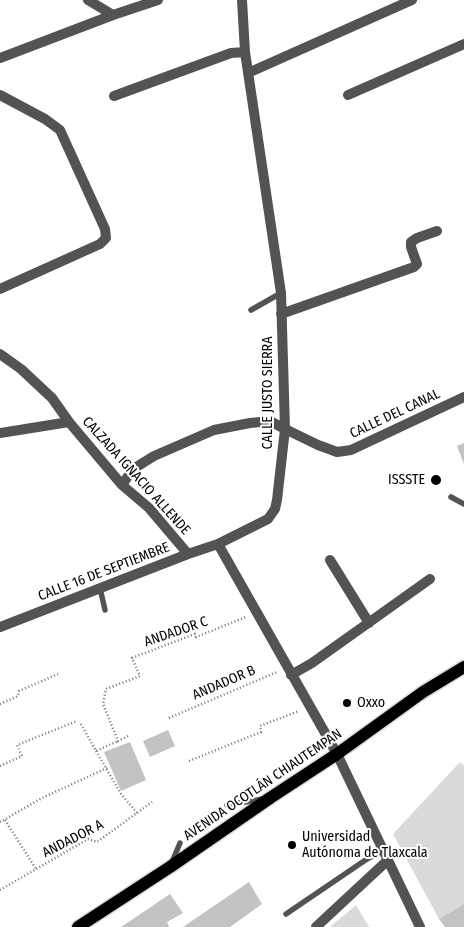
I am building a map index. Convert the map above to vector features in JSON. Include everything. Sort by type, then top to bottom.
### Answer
[{"type":"main road","name":"AVENIDA OCOTLÁN CHIAUTEMPAN","points":[[78,927],[337,754],[423,692],[464,667]]},
{"type":"street","points":[[88,0],[114,15]]},
{"type":"street","points":[[0,58],[158,0]]},
{"type":"street","name":"CALLE JUSTO SIERRA","points":[[218,544],[268,519],[275,509],[285,429],[281,293],[245,52],[242,0]]},
{"type":"street","points":[[248,73],[412,0]]},
{"type":"street","points":[[348,95],[464,44]]},
{"type":"street","points":[[114,96],[231,53],[245,52]]},
{"type":"street","points":[[0,95],[45,119],[60,130],[105,229],[106,238],[100,244],[0,289]]},
{"type":"street","points":[[281,314],[414,267],[416,264],[411,242],[437,231]]},
{"type":"street","name":"CALZADA IGNACIO ALLENDE","points":[[0,354],[52,398],[69,422],[122,485],[149,508],[188,554]]},
{"type":"street","name":"CALLE DEL CANAL","points":[[122,485],[133,469],[154,456],[214,430],[270,420],[318,445],[337,452],[350,450],[464,397]]},
{"type":"street","points":[[0,433],[69,422]]},
{"type":"street","points":[[218,544],[337,754],[420,927]]},
{"type":"street","name":"CALLE 16 DE SEPTIEMBRE","points":[[0,627],[218,544]]},
{"type":"street","points":[[330,560],[369,623]]},
{"type":"street","points":[[289,671],[312,663],[430,579]]},
{"type":"street","points":[[316,927],[388,860]]},
{"type":"lane","points":[[251,310],[281,293]]},
{"type":"lane","points":[[451,497],[464,504]]},
{"type":"lane","points":[[100,588],[105,610]]},
{"type":"lane","points":[[227,805],[270,798]]},
{"type":"lane","points":[[170,867],[180,843]]},
{"type":"lane","points":[[286,914],[383,850]]},
{"type":"path","name":"ANDADOR C","points":[[118,741],[103,704],[106,689],[140,676],[132,658],[195,634],[196,637],[256,613]]},
{"type":"path","name":"ANDADOR B","points":[[169,718],[289,671]]},
{"type":"path","points":[[0,704],[18,696],[19,691],[58,674]]},
{"type":"path","points":[[189,761],[261,732],[260,726],[309,706]]},
{"type":"path","points":[[0,766],[22,756],[17,745],[77,720]]},
{"type":"path","points":[[81,724],[121,794],[137,813]]},
{"type":"path","points":[[96,751],[128,736]]},
{"type":"path","points":[[0,822],[42,798],[107,768]]},
{"type":"path","name":"ANDADOR A","points":[[0,890],[88,840],[97,842],[152,802]]},
{"type":"path","points":[[4,820],[36,869]]},
{"type":"shaded area","points":[[460,762],[464,765],[464,904],[439,919],[393,834]]},
{"type":"shaded area","points":[[356,905],[369,927],[330,927]]},
{"type":"building","points":[[464,443],[464,464],[457,446]]},
{"type":"building","points":[[168,730],[175,746],[150,757],[143,741]]},
{"type":"building","points":[[130,742],[146,780],[121,791],[104,752]]},
{"type":"building","points":[[249,882],[262,904],[230,927],[183,927]]},
{"type":"building","points":[[170,894],[183,913],[167,922],[169,927],[121,927]]},
{"type":"building","points":[[464,904],[464,927],[445,927],[439,919]]},
{"type":"place","name":"ISSSTE","points":[[436,480]]},
{"type":"place","name":"Oxxo","points":[[347,703]]},
{"type":"place","name":"Universidad Autónoma de Tlaxcala","points":[[292,845]]}]
